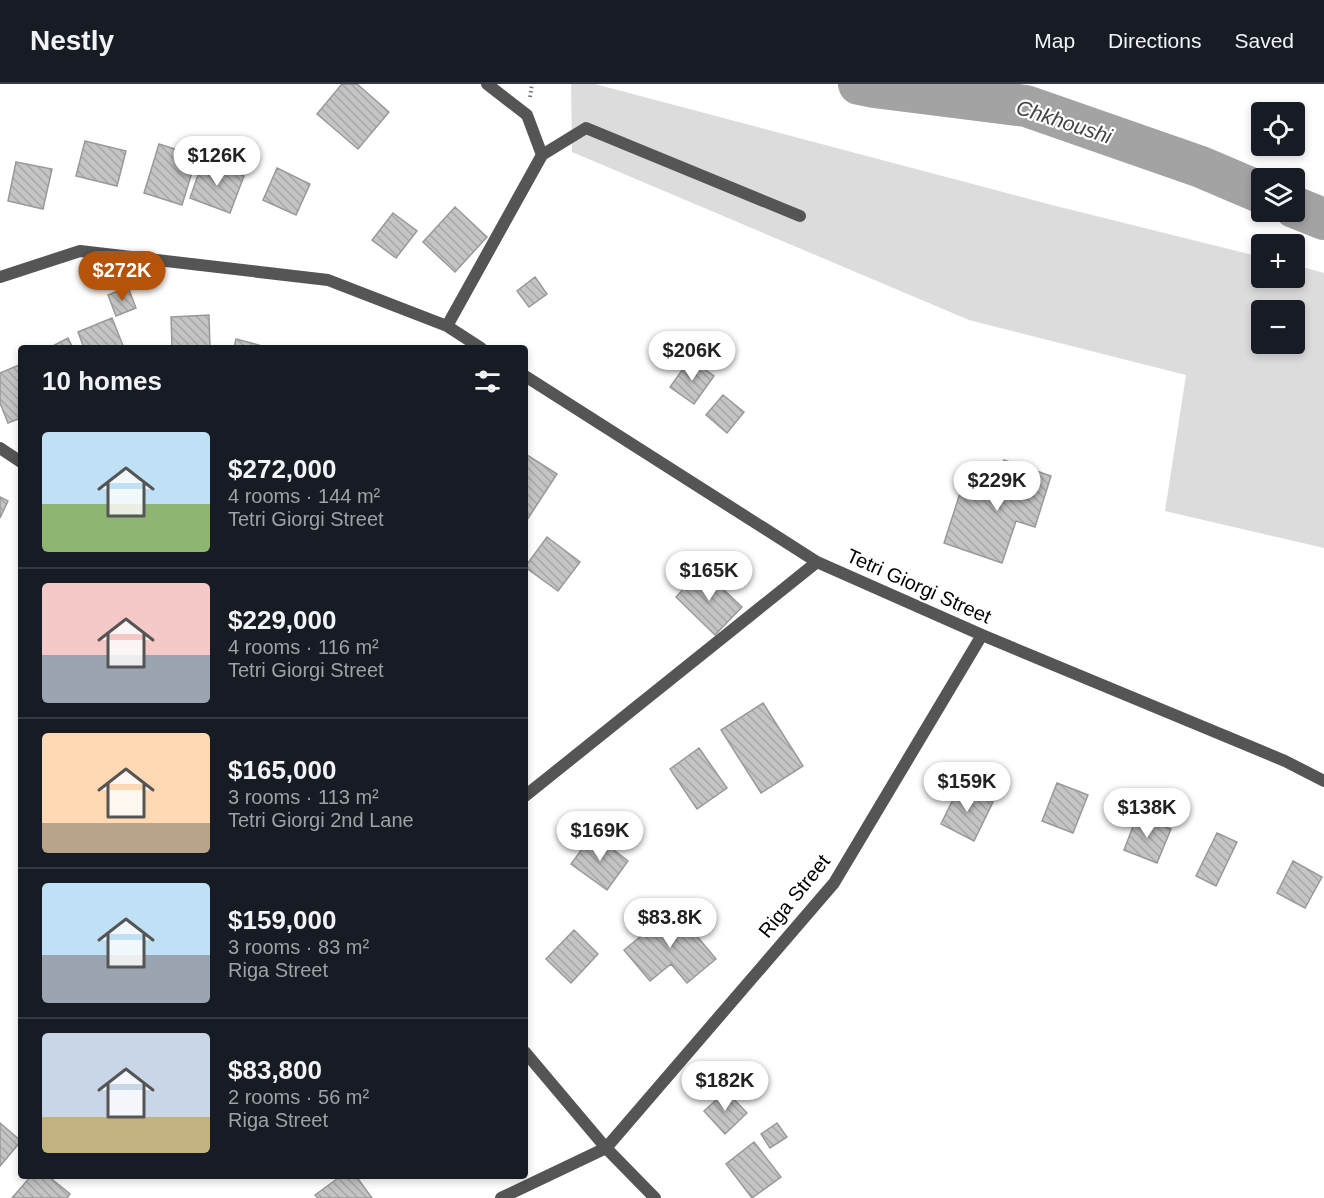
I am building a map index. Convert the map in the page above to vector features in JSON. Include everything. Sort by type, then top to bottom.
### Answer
[{"type":"street","points":[[487,84],[527,116],[542,154]]},
{"type":"street","points":[[447,326],[542,154],[585,128],[800,216]]},
{"type":"street","points":[[0,277],[80,251],[328,280],[447,326],[476,345]]},
{"type":"street","name":"Tetri Giorgi Street","points":[[528,378],[817,562],[982,635],[1286,761],[1324,781]]},
{"type":"street","points":[[0,448],[18,460]]},
{"type":"street","points":[[528,794],[817,562]]},
{"type":"street","name":"Riga Street","points":[[501,1198],[606,1148],[834,883],[982,635]]},
{"type":"street","points":[[528,1056],[606,1148],[655,1198]]},
{"type":"shaded area","points":[[571,84],[595,84],[1048,204],[1251,255],[1251,288],[1305,288],[1305,268],[1324,273],[1324,548],[1165,511],[1186,375],[969,320],[572,152]]},
{"type":"building","points":[[342,84],[357,84],[389,112],[358,149],[317,114]]},
{"type":"building","points":[[85,141],[126,151],[117,186],[76,176]]},
{"type":"building","points":[[159,144],[197,156],[182,205],[144,193]]},
{"type":"building","points":[[203,161],[244,176],[230,213],[190,198]]},
{"type":"building","points":[[16,162],[52,169],[43,209],[8,201]]},
{"type":"building","points":[[277,168],[310,184],[296,215],[263,200]]},
{"type":"building","points":[[455,207],[487,237],[455,272],[423,242]]},
{"type":"building","points":[[393,213],[417,231],[396,258],[372,240]]},
{"type":"building","points":[[535,277],[547,294],[529,307],[517,291]]},
{"type":"building","points":[[128,287],[136,308],[116,316],[108,295]]},
{"type":"building","points":[[209,315],[210,345],[172,345],[171,317]]},
{"type":"building","points":[[112,318],[123,345],[83,345],[78,332]]},
{"type":"building","points":[[68,338],[72,345],[55,345]]},
{"type":"building","points":[[236,339],[258,345],[235,345]]},
{"type":"building","points":[[690,359],[714,376],[694,404],[670,387]]},
{"type":"building","points":[[18,365],[18,419],[8,423],[0,403],[0,373]]},
{"type":"building","points":[[723,395],[744,412],[727,433],[706,415]]},
{"type":"building","points":[[528,456],[557,474],[528,518]]},
{"type":"building","points":[[1004,460],[1051,476],[1035,527],[1016,521],[1002,563],[944,543],[962,487],[992,497]]},
{"type":"building","points":[[0,497],[8,501],[0,518]]},
{"type":"building","points":[[547,537],[580,562],[558,591],[528,569],[528,563]]},
{"type":"building","points":[[702,569],[742,607],[715,635],[676,597]]},
{"type":"building","points":[[763,703],[803,766],[761,793],[721,730]]},
{"type":"building","points":[[699,748],[727,788],[697,809],[670,769]]},
{"type":"building","points":[[1057,783],[1088,795],[1073,833],[1042,821]]},
{"type":"building","points":[[960,785],[993,802],[974,841],[941,824]]},
{"type":"building","points":[[1137,816],[1171,829],[1157,863],[1124,850]]},
{"type":"building","points":[[1217,833],[1237,842],[1216,886],[1196,876]]},
{"type":"building","points":[[593,834],[628,861],[607,890],[571,864]]},
{"type":"building","points":[[1293,861],[1322,877],[1305,908],[1277,893]]},
{"type":"building","points":[[674,909],[716,959],[687,983],[671,964],[650,981],[624,950]]},
{"type":"building","points":[[574,930],[598,954],[571,983],[546,959]]},
{"type":"building","points":[[726,1091],[747,1113],[725,1134],[704,1111]]},
{"type":"building","points":[[0,1123],[18,1138],[18,1145],[0,1166]]},
{"type":"building","points":[[777,1123],[787,1137],[770,1148],[761,1134]]},
{"type":"building","points":[[754,1142],[781,1177],[752,1198],[726,1164]]},
{"type":"building","points":[[28,1179],[52,1179],[70,1194],[67,1198],[12,1198]]},
{"type":"building","points":[[337,1179],[358,1179],[372,1198],[318,1198],[315,1195]]},
{"type":"waterway","name":"Chkhoushi","points":[[859,84],[1026,106],[1201,167],[1251,188]]},
{"type":"waterway","name":"Chkhoushi","points":[[1305,211],[1324,219]]}]
